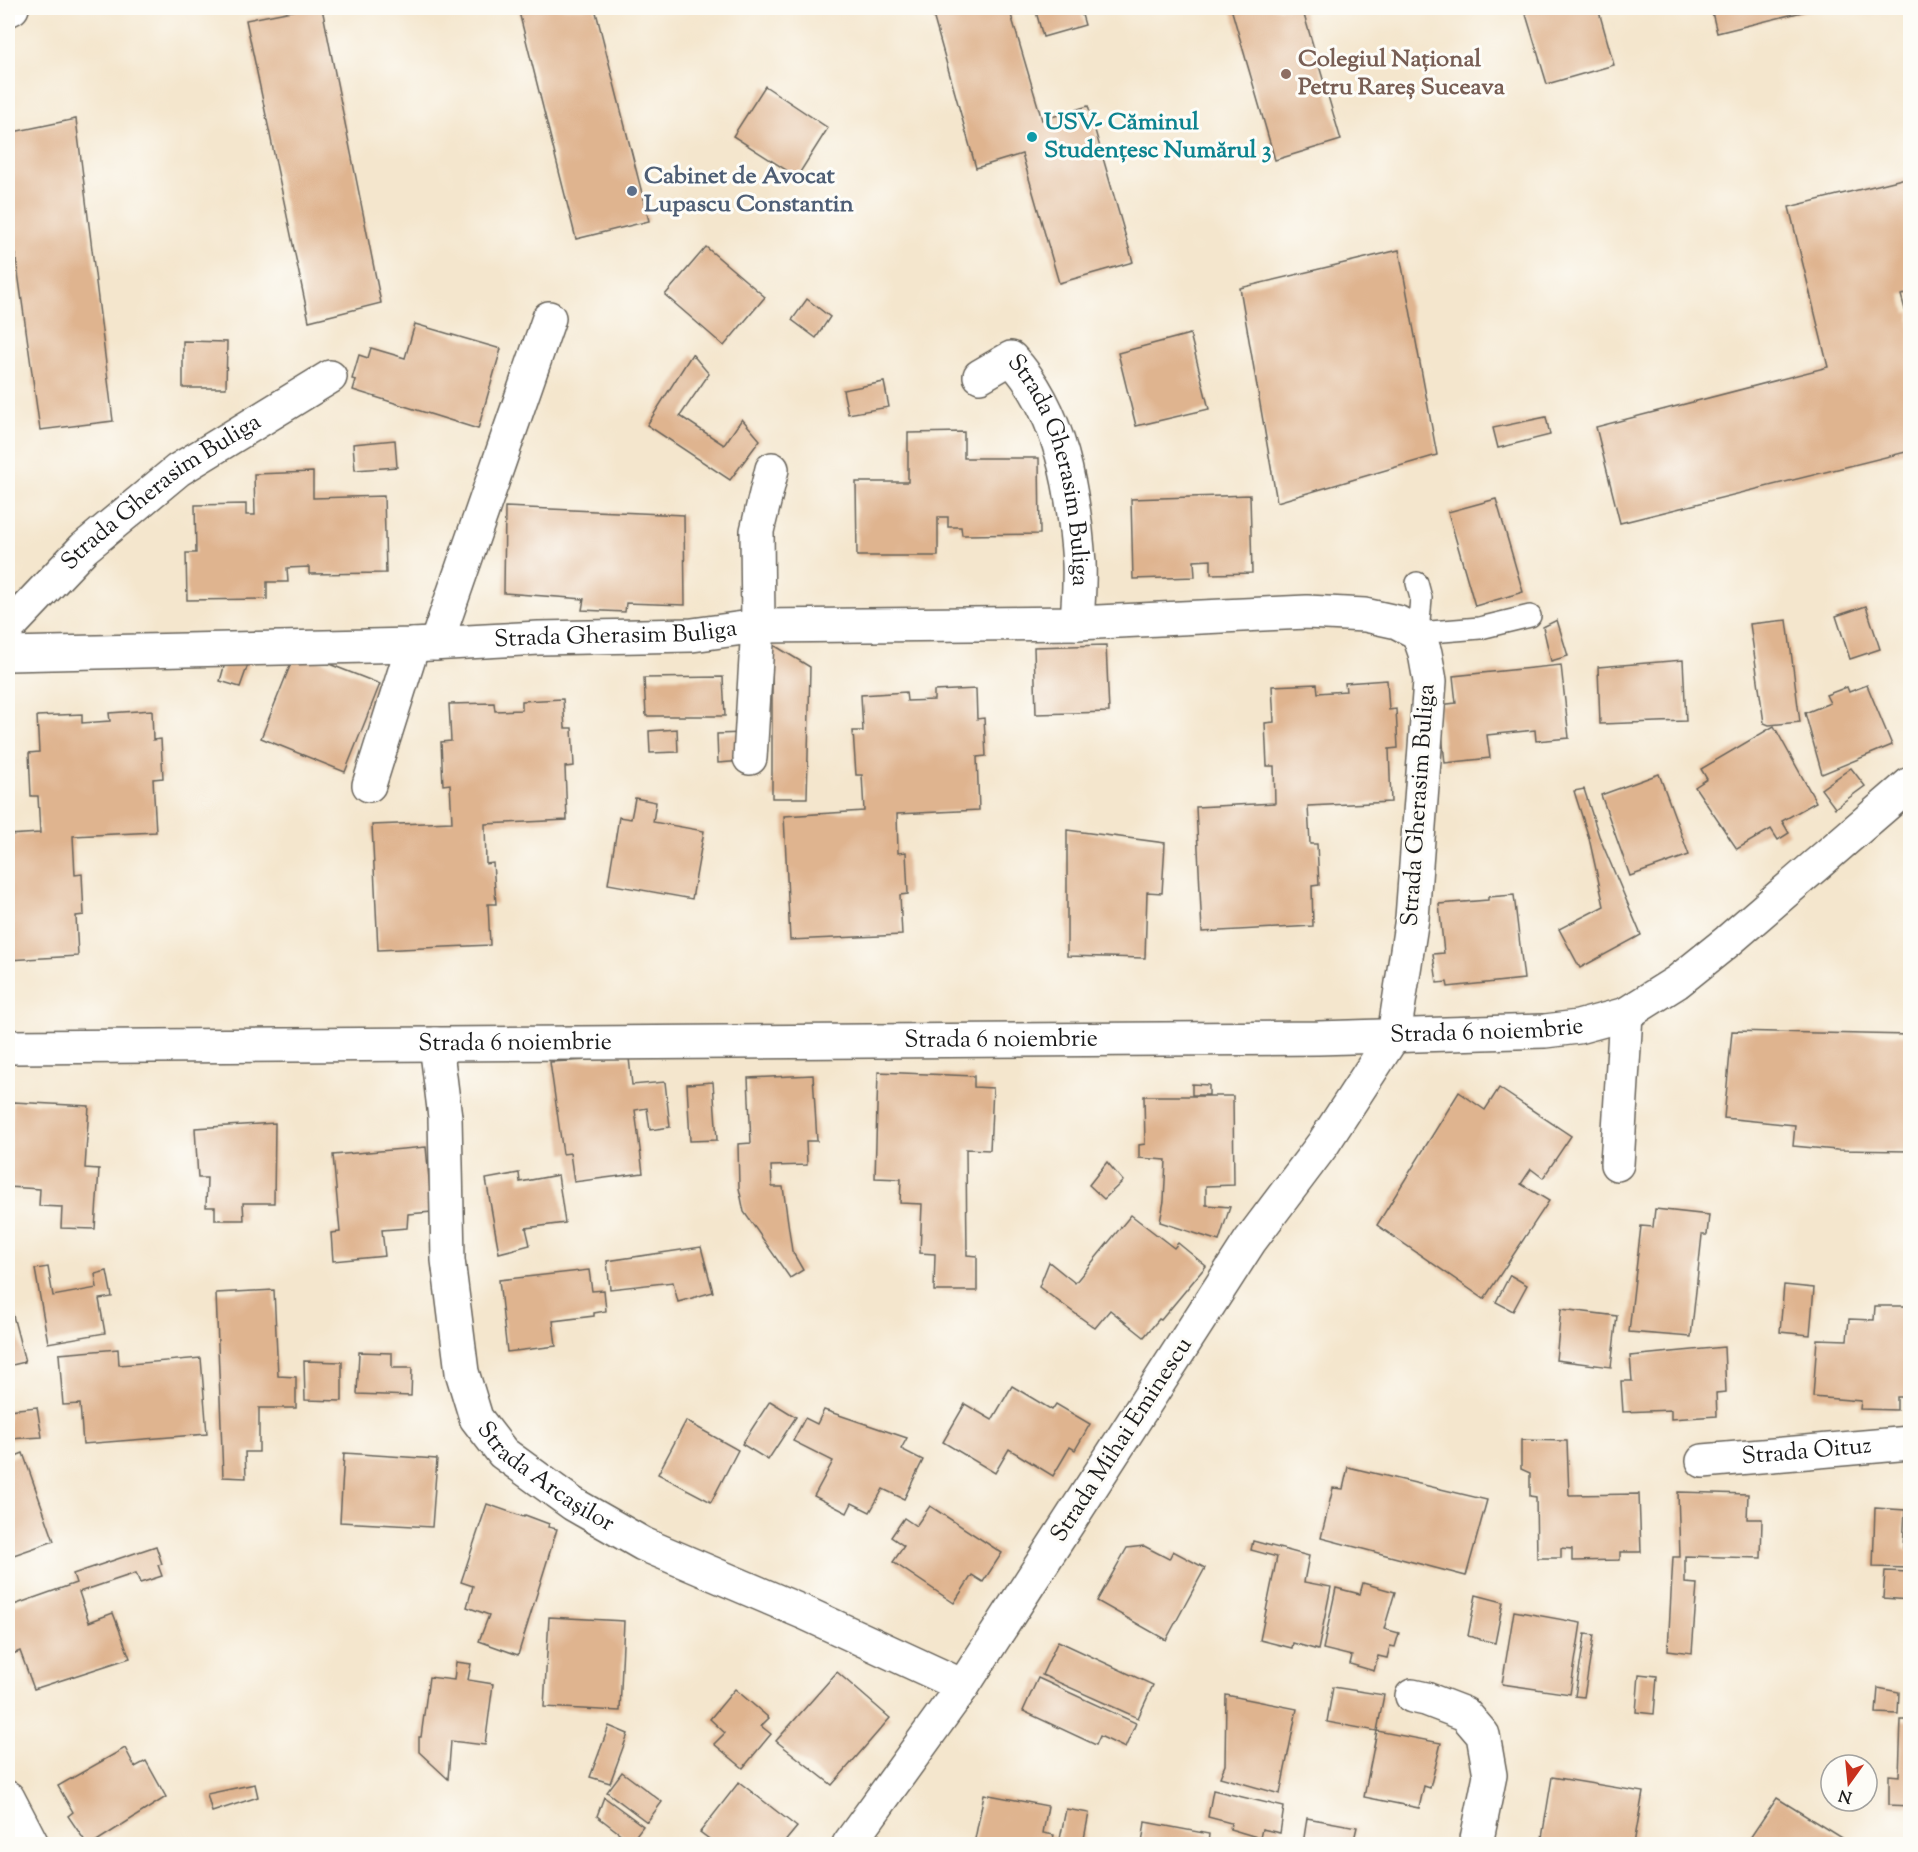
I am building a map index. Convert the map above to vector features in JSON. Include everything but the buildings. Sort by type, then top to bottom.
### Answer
[{"type":"street","points":[[8,10],[12,8]]},
{"type":"street","points":[[369,785],[549,318]]},
{"type":"street","name":"Strada Gherasim Buliga","points":[[980,376],[1011,358],[1025,373],[1038,396],[1058,442],[1072,503],[1079,565],[1077,623]]},
{"type":"street","name":"Strada Gherasim Buliga","points":[[8,628],[84,548],[178,470],[330,377]]},
{"type":"street","name":"Strada Gherasim Buliga","points":[[750,758],[758,626],[757,531],[772,469]]},
{"type":"street","name":"Strada Gherasim Buliga","points":[[8,654],[424,645],[539,638],[692,635],[758,626],[1077,623],[1307,612],[1365,615],[1397,622],[1418,633],[1425,653],[1430,681],[1412,918],[1394,1035]]},
{"type":"street","name":"Strada 6 noiembrie","points":[[8,1047],[1306,1038],[1545,1031],[1578,1027],[1626,1014],[1677,982],[1911,784]]},
{"type":"street","points":[[1617,1164],[1626,1014]]},
{"type":"street","name":"Strada Mihai Eminescu","points":[[849,1845],[963,1686],[1250,1240],[1323,1144],[1394,1035]]},
{"type":"street","name":"Strada Arcașilor","points":[[436,1044],[445,1117],[448,1260],[462,1372],[476,1418],[503,1453],[573,1504],[643,1544],[806,1613],[963,1686]]},
{"type":"street","name":"Strada Oituz","points":[[1703,1461],[1911,1443]]},
{"type":"street","points":[[1412,1696],[1465,1714],[1483,1735],[1490,1775],[1476,1845]]},
{"type":"street","points":[[8,1798],[32,1845]]},
{"type":"lane","points":[[1417,583],[1421,598],[1418,633],[1480,628],[1530,616]]},
{"type":"place","name":"Colegiul Național Petru Rareș Suceava","points":[[1286,74]]},
{"type":"place","name":"USV- Căminul Studențesc Numărul 3","points":[[1032,137]]},
{"type":"place","name":"Cabinet de Avocat Lupascu Constantin","points":[[632,191]]}]
